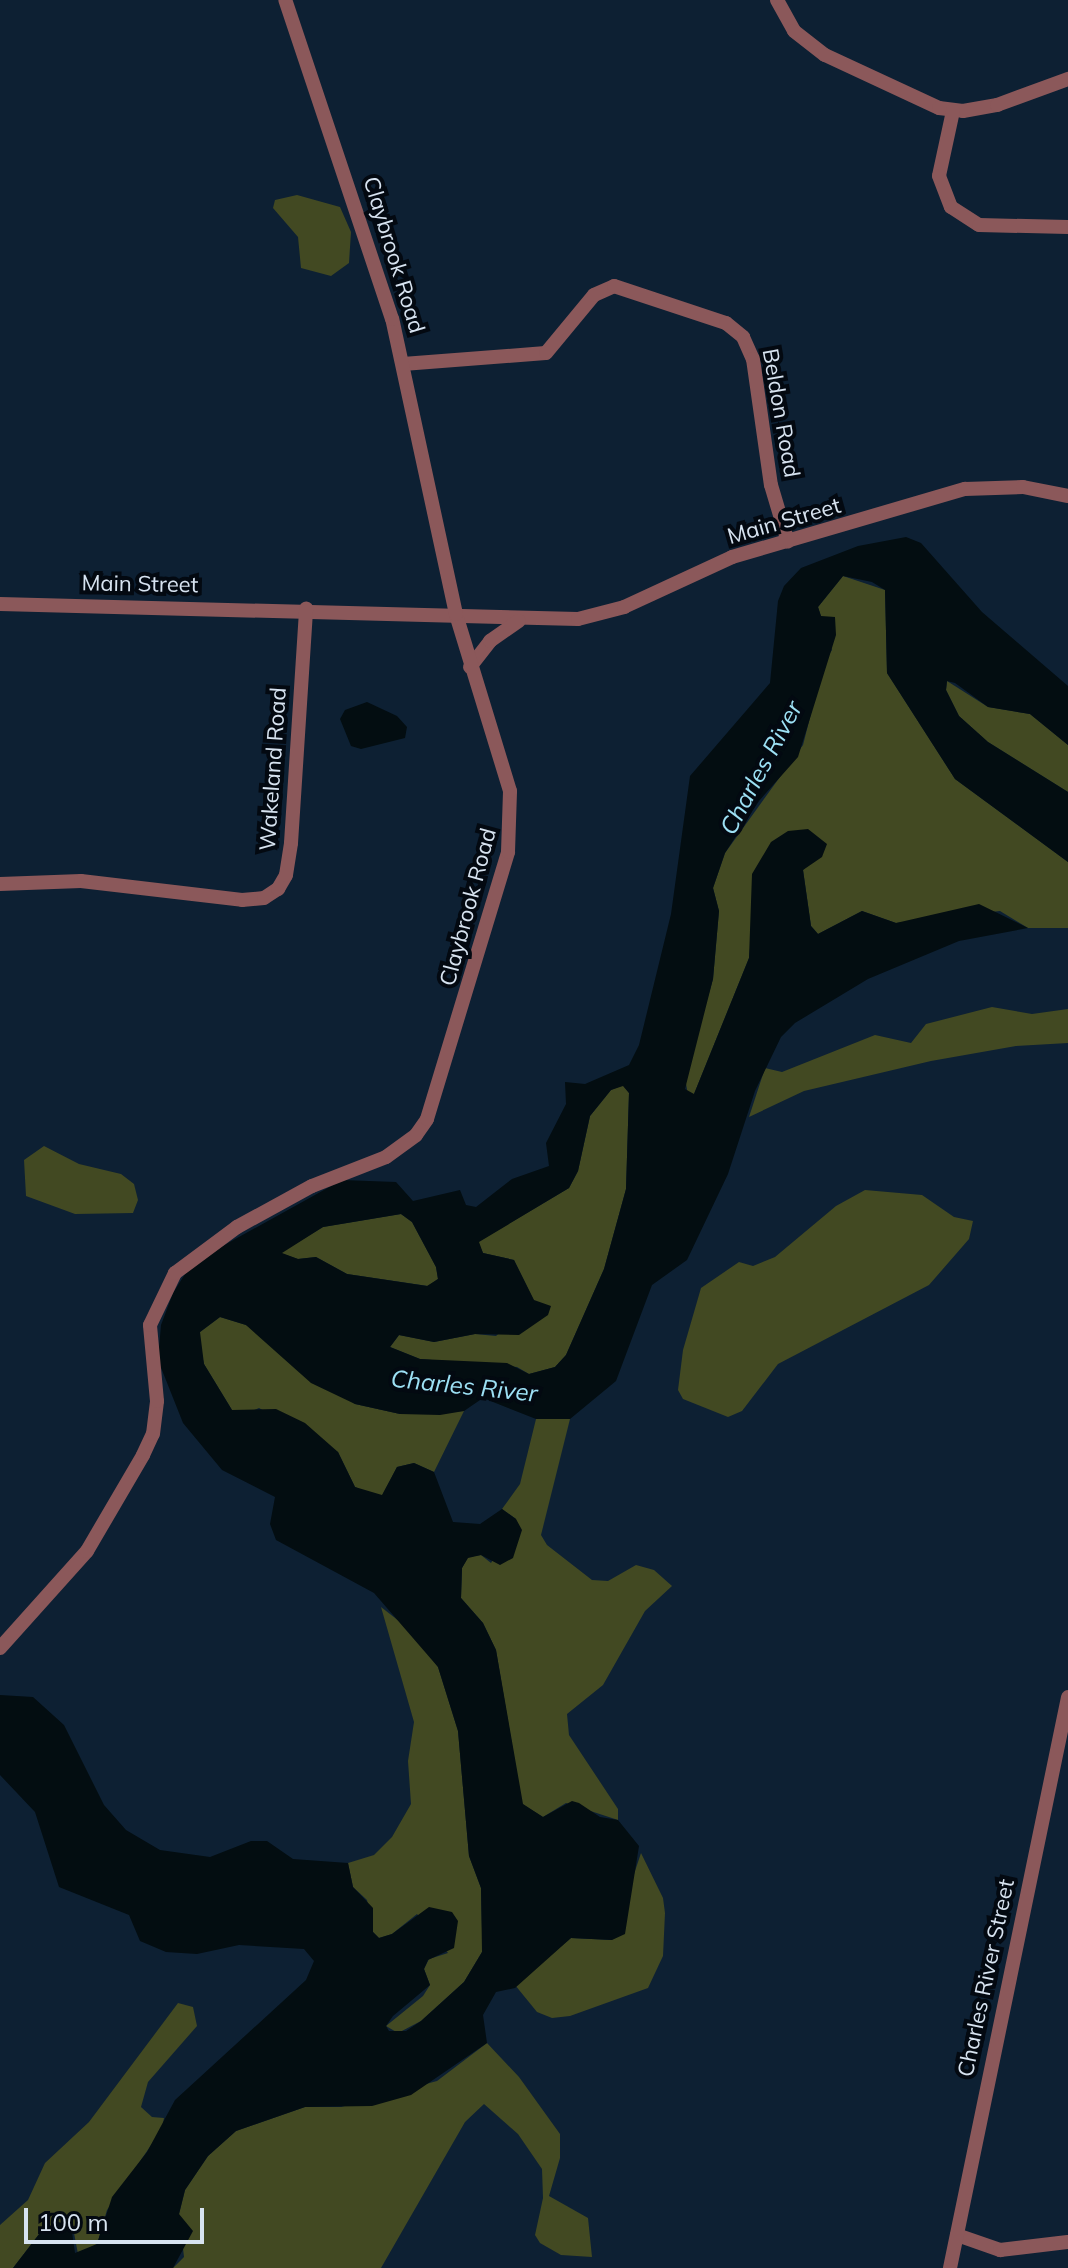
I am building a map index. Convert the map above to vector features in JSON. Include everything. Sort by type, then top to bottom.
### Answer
[{"type":"street","name":"Claybrook Road","points":[[0,1648],[87,1551],[153,1434],[157,1401],[150,1325],[175,1273],[237,1227],[312,1186],[386,1157],[416,1135],[427,1119],[498,892],[513,818],[505,770],[470,667],[456,614],[403,364],[378,266],[285,0]]},
{"type":"street","points":[[777,0],[794,31],[825,55],[953,111],[997,105],[1068,79]]},
{"type":"street","points":[[953,111],[939,176],[951,207],[979,225],[1068,227]]},
{"type":"street","name":"Beldon Road","points":[[403,364],[546,353],[594,295],[614,286],[726,323],[743,337],[753,359],[771,485],[788,542]]},
{"type":"street","name":"Main Street","points":[[0,604],[306,608],[456,614],[519,621],[601,615],[732,557],[965,489],[1023,487],[1068,496]]},
{"type":"street","name":"Wakeland Road","points":[[0,884],[81,881],[242,900],[264,898],[278,889],[286,875],[291,843],[306,608]]},
{"type":"street","points":[[470,667],[490,641],[519,621]]},
{"type":"street","name":"Charles River Street","points":[[950,2268],[1068,1697]]},
{"type":"street","points":[[957,2235],[1000,2250],[1068,2242]]},
{"type":"green space","points":[[297,195],[340,207],[351,232],[349,263],[331,276],[301,268],[298,237],[273,208],[275,200]]},
{"type":"green space","points":[[843,576],[885,590],[887,673],[955,779],[1068,862],[1068,928],[1028,928],[1000,911],[896,923],[862,911],[818,934],[811,926],[803,870],[827,844],[753,920],[749,958],[694,1094],[688,1095],[685,1078],[713,979],[719,911],[713,888],[725,853],[803,745],[824,662],[832,650],[818,607]]},
{"type":"green space","points":[[947,681],[988,707],[1030,714],[1068,745],[1068,792],[988,742],[959,716],[946,690]]},
{"type":"green space","points":[[992,1007],[1032,1014],[1068,1009],[1068,1043],[1016,1046],[931,1061],[804,1091],[749,1117],[765,1068],[782,1072],[875,1035],[911,1043],[926,1024]]},
{"type":"green space","points":[[623,1085],[629,1093],[626,1189],[604,1269],[566,1355],[555,1367],[529,1374],[517,1367],[420,1359],[390,1347],[399,1335],[434,1342],[475,1334],[496,1336],[534,1301],[514,1260],[483,1253],[478,1242],[569,1188],[578,1171],[590,1116],[611,1090]]},
{"type":"green space","points":[[44,1146],[79,1164],[121,1174],[134,1184],[138,1200],[133,1213],[75,1214],[26,1196],[24,1160]]},
{"type":"green space","points":[[865,1190],[922,1195],[954,1217],[973,1221],[969,1239],[929,1285],[778,1364],[742,1411],[728,1417],[683,1399],[678,1390],[683,1350],[701,1288],[739,1262],[753,1266],[775,1257],[836,1206]]},
{"type":"green space","points":[[401,1214],[412,1222],[436,1267],[438,1279],[428,1286],[347,1274],[316,1257],[298,1259],[280,1253],[323,1227]]},
{"type":"green space","points":[[220,1317],[246,1325],[355,1404],[400,1414],[464,1411],[434,1472],[414,1463],[397,1467],[382,1496],[369,1493],[355,1487],[338,1452],[259,1408],[245,1414],[232,1410],[204,1364],[200,1346],[200,1332]]},
{"type":"green space","points":[[536,1419],[570,1419],[541,1535],[547,1545],[592,1580],[608,1581],[636,1565],[654,1570],[672,1586],[645,1611],[603,1685],[567,1714],[569,1735],[618,1809],[618,1820],[566,1803],[543,1817],[522,1804],[496,1650],[483,1623],[461,1598],[462,1568],[468,1557],[481,1555],[491,1563],[516,1519],[502,1509],[520,1484]]},
{"type":"green space","points":[[381,1607],[413,1632],[438,1667],[458,1731],[469,1856],[481,1888],[482,1952],[464,1982],[421,2021],[398,2033],[386,2026],[423,1996],[430,1985],[424,1969],[429,1959],[448,1953],[417,1914],[392,1934],[379,1938],[373,1932],[367,1900],[353,1887],[348,1863],[374,1855],[392,1837],[411,1804],[408,1761],[414,1722]]},
{"type":"green space","points":[[641,1853],[663,1898],[665,1913],[663,1956],[648,1988],[570,2016],[552,2018],[537,2012],[515,1985],[571,1938],[612,1940]]},
{"type":"green space","points":[[178,2003],[193,2007],[197,2026],[148,2082],[141,2107],[152,2117],[164,2118],[162,2129],[107,2210],[97,2244],[78,2254],[74,2233],[43,2229],[13,2268],[0,2268],[0,2225],[28,2200],[45,2163],[89,2122]]},
{"type":"green space","points":[[487,2043],[519,2077],[560,2134],[560,2158],[549,2196],[588,2218],[592,2257],[561,2255],[540,2243],[535,2235],[543,2198],[542,2169],[518,2134],[484,2104],[465,2122],[381,2268],[173,2268],[184,2257],[179,2214],[185,2190],[208,2156],[236,2131],[305,2107],[341,2107],[437,2081]]},
{"type":"water","name":"Charles River","points":[[906,537],[921,543],[982,612],[1068,686],[1068,745],[1030,714],[988,707],[955,683],[947,681],[946,690],[959,716],[988,742],[1068,792],[1068,862],[955,779],[887,673],[885,590],[872,582],[843,576],[818,607],[821,616],[835,617],[836,635],[798,757],[759,801],[725,853],[713,888],[719,911],[713,979],[685,1089],[694,1094],[749,958],[752,874],[771,842],[788,831],[808,829],[827,844],[822,857],[803,870],[811,926],[818,934],[862,911],[896,923],[979,904],[1028,928],[959,941],[868,979],[795,1023],[781,1037],[755,1091],[728,1174],[687,1260],[652,1285],[616,1381],[570,1419],[536,1419],[483,1398],[464,1411],[440,1415],[400,1414],[355,1404],[311,1383],[246,1325],[220,1317],[200,1332],[204,1364],[232,1410],[276,1409],[305,1423],[338,1452],[355,1487],[382,1495],[397,1467],[414,1463],[434,1472],[453,1522],[480,1524],[502,1509],[516,1519],[522,1530],[513,1558],[500,1565],[481,1555],[468,1558],[462,1568],[461,1598],[483,1623],[496,1650],[523,1804],[543,1817],[572,1801],[579,1803],[600,1817],[618,1820],[639,1846],[625,1934],[612,1940],[571,1938],[515,1988],[496,1992],[483,2015],[487,2043],[411,2095],[372,2106],[305,2107],[236,2131],[208,2156],[185,2190],[179,2214],[193,2231],[173,2268],[13,2268],[43,2229],[58,2222],[71,2225],[75,2253],[97,2244],[112,2197],[147,2152],[175,2100],[306,1980],[314,1961],[304,1949],[239,1945],[197,1954],[166,1952],[140,1941],[129,1915],[59,1887],[35,1812],[0,1775],[0,1695],[33,1697],[64,1725],[104,1805],[126,1830],[160,1850],[210,1857],[251,1841],[267,1841],[293,1859],[348,1863],[353,1887],[373,1908],[373,1932],[379,1938],[392,1934],[429,1907],[452,1912],[458,1921],[454,1948],[428,1960],[424,1969],[430,1985],[393,2016],[386,2026],[389,2031],[406,2031],[421,2021],[464,1982],[482,1952],[481,1888],[469,1856],[458,1731],[438,1667],[374,1593],[276,1540],[270,1524],[275,1497],[222,1470],[183,1423],[158,1360],[161,1325],[173,1293],[192,1263],[342,1180],[396,1182],[413,1201],[460,1190],[466,1205],[476,1207],[512,1179],[549,1166],[546,1143],[566,1104],[565,1082],[585,1084],[629,1065],[639,1045],[671,914],[690,776],[770,683],[778,601],[784,586],[801,568],[858,546]],"holes":[[[623,1086],[629,1093],[626,1189],[604,1269],[566,1355],[555,1367],[529,1374],[507,1363],[420,1359],[390,1347],[399,1335],[434,1342],[475,1334],[519,1335],[548,1315],[551,1306],[534,1300],[514,1260],[483,1253],[479,1242],[569,1188],[578,1171],[590,1116],[611,1090]],[[401,1214],[412,1222],[436,1267],[438,1279],[427,1286],[347,1274],[316,1257],[298,1259],[282,1253],[323,1227]]]},
{"type":"water","points":[[367,702],[397,716],[407,727],[405,738],[361,749],[351,746],[340,719],[345,710]]}]
